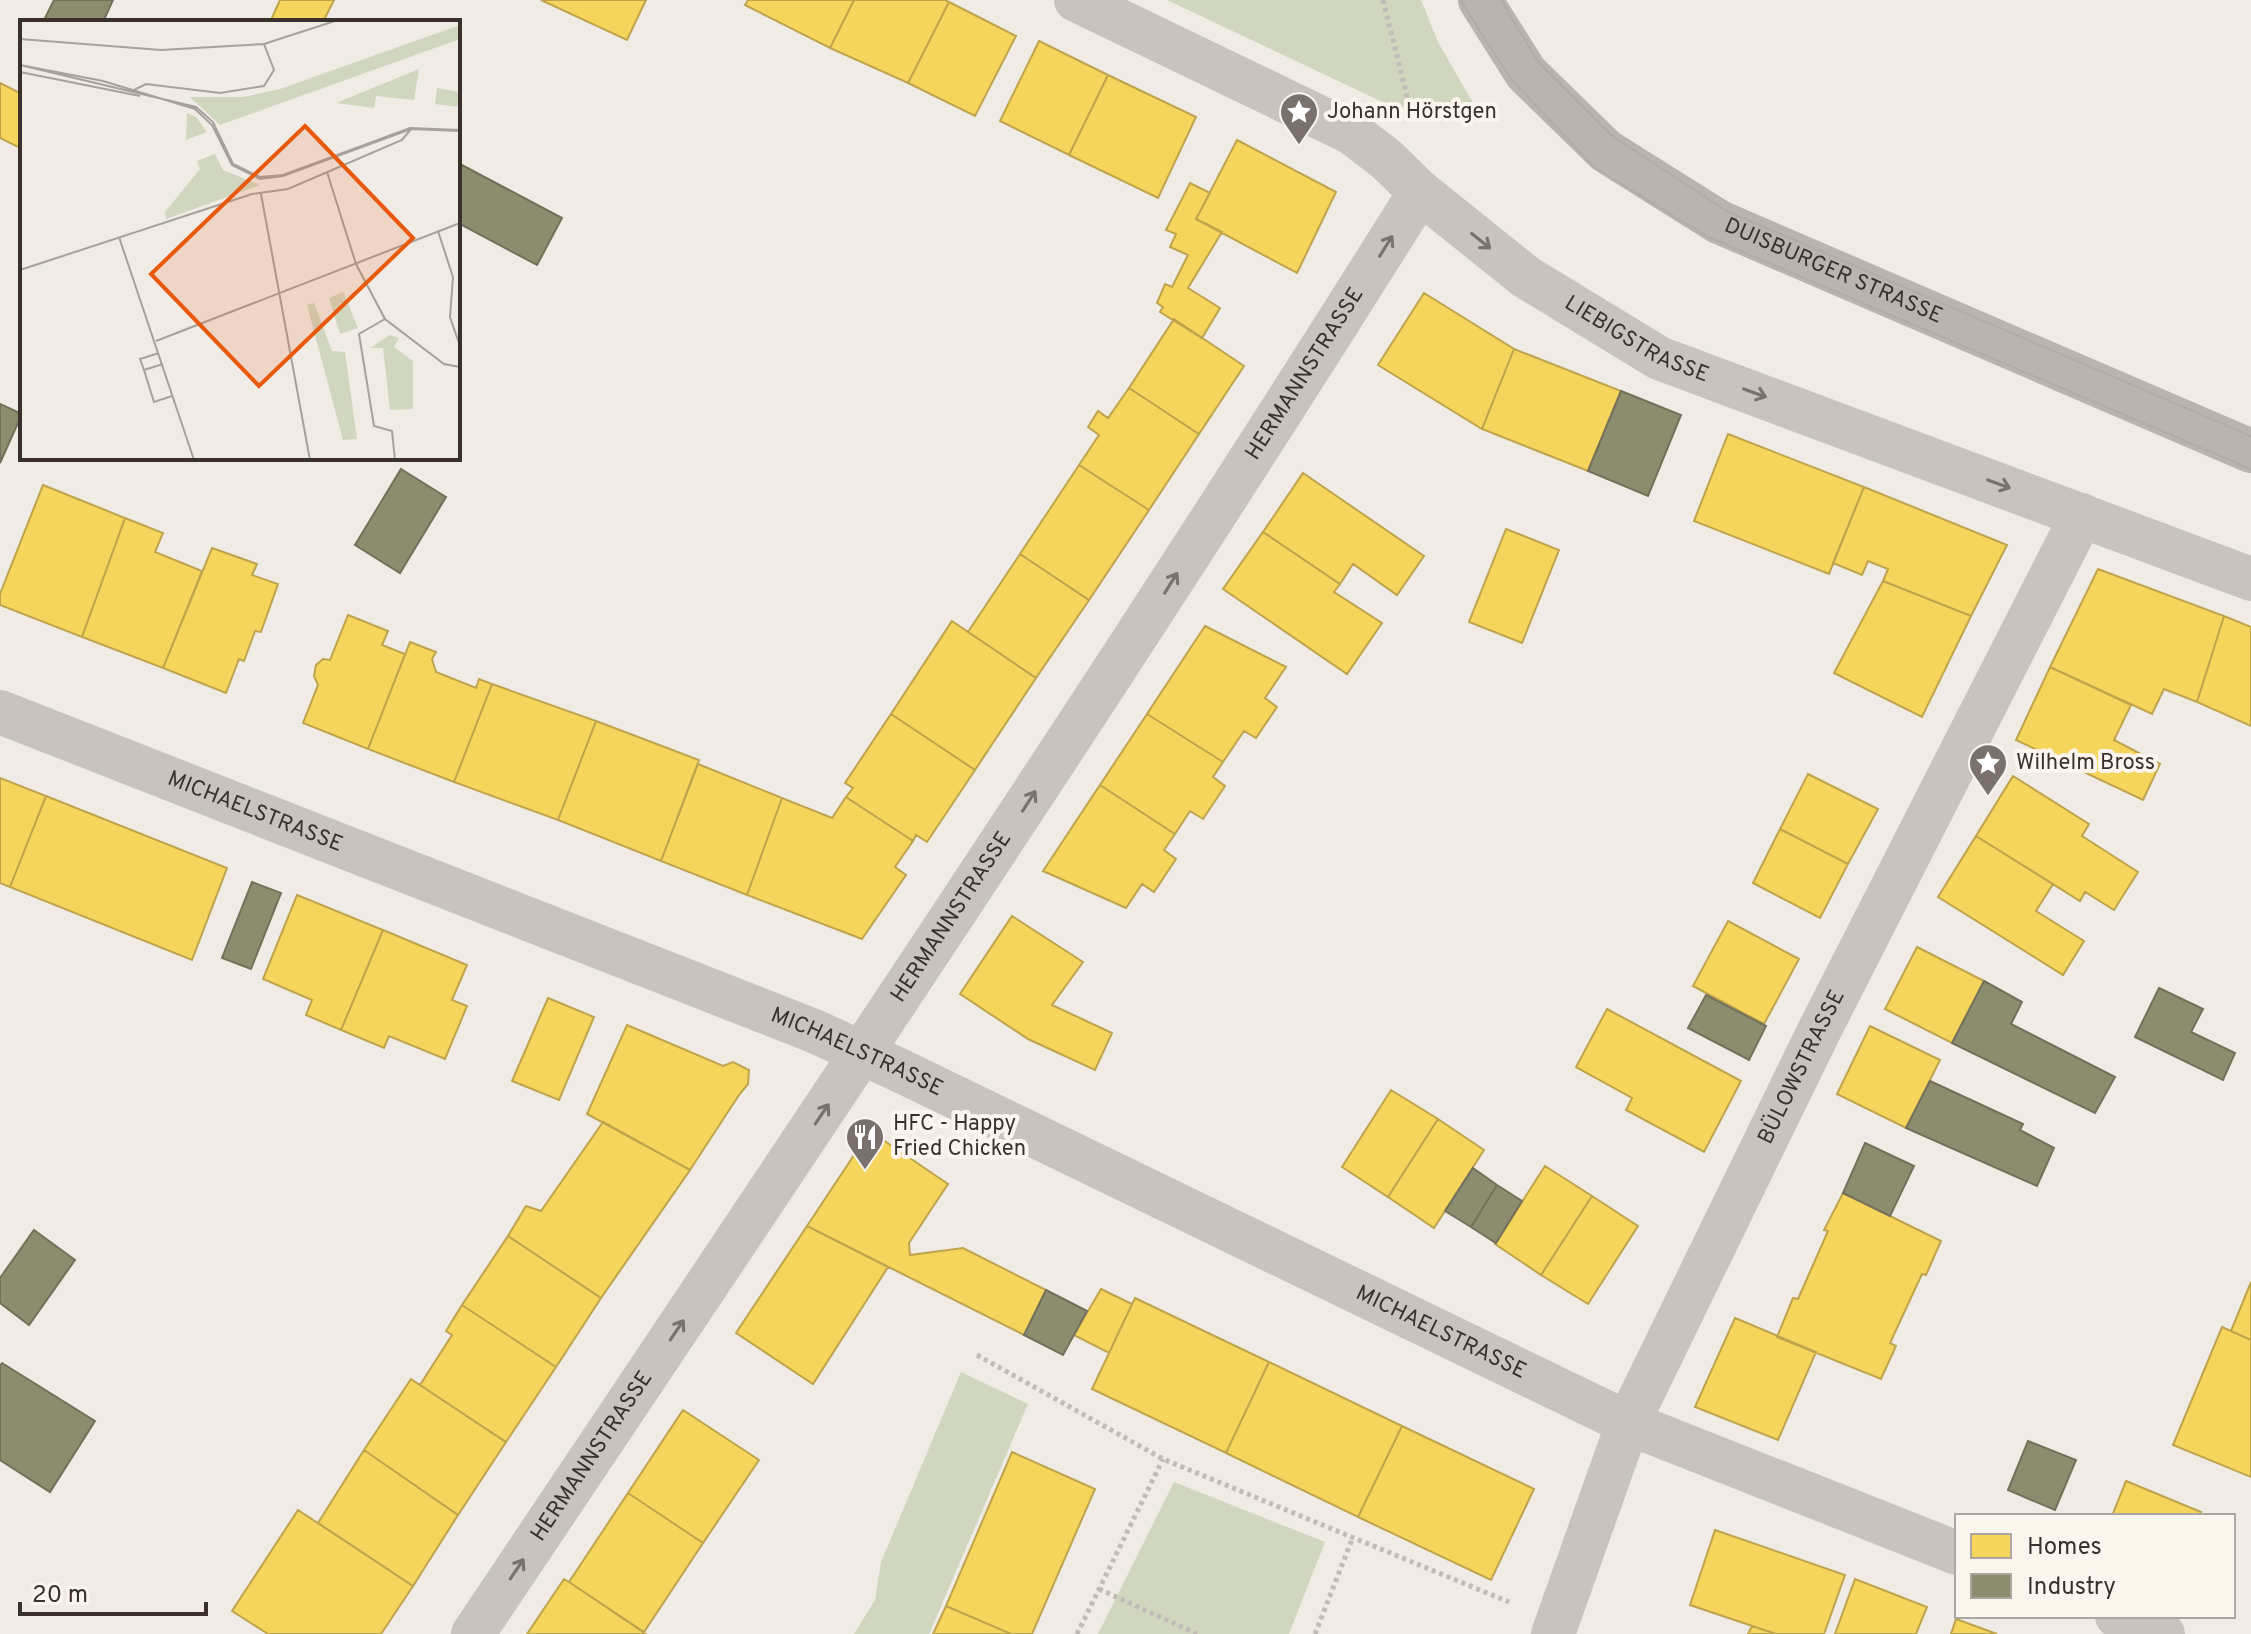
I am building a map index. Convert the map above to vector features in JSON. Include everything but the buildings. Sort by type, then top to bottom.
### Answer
[{"type":"main road","name":"DUISBURGER STRASSE","points":[[1480,0],[1526,73],[1606,151],[1719,222],[2251,451]]},
{"type":"street","name":"LIEBIGSTRASSE","points":[[1076,0],[1352,133],[1526,277],[1659,358],[2251,579]]},
{"type":"street","name":"HERMANNSTRASSE","points":[[473,1634],[863,1053],[1137,637],[1420,192]]},
{"type":"street","name":"BÜLOWSTRASSE","points":[[1555,1628],[1628,1423],[1819,1031],[2082,515]]},
{"type":"street","name":"MICHAELSTRASSE","points":[[0,712],[814,1031],[1628,1423],[1955,1552]]},
{"type":"street","points":[[2122,1618],[2163,1634]]},
{"type":"path","points":[[1383,0],[1408,97],[1420,192]]},
{"type":"path","points":[[977,1355],[1163,1459],[1353,1537],[1555,1628]]},
{"type":"path","points":[[1077,1634],[1163,1459]]},
{"type":"path","points":[[1315,1634],[1353,1537]]},
{"type":"path","points":[[1099,1589],[1197,1634]]},
{"type":"green space","points":[[1167,0],[1421,0],[1438,42],[1481,117],[1391,106]]},
{"type":"green space","points":[[961,1372],[1028,1404],[929,1634],[854,1634],[875,1600],[881,1562]]},
{"type":"green space","points":[[1174,1482],[1325,1542],[1289,1634],[1098,1634]]},
{"type":"tram line","points":[[1460,0],[1511,79],[1594,167],[1708,237],[2251,469]]},
{"type":"tram line","points":[[1501,0],[1538,62],[1611,135],[1725,210],[2251,436]]},
{"type":"place","name":"Johann Hörstgen","points":[[1299,146]]},
{"type":"place","name":"Wilhelm Bross","points":[[1988,797]]},
{"type":"place","name":"HFC - Happy Fried Chicken","points":[[865,1171]]}]
